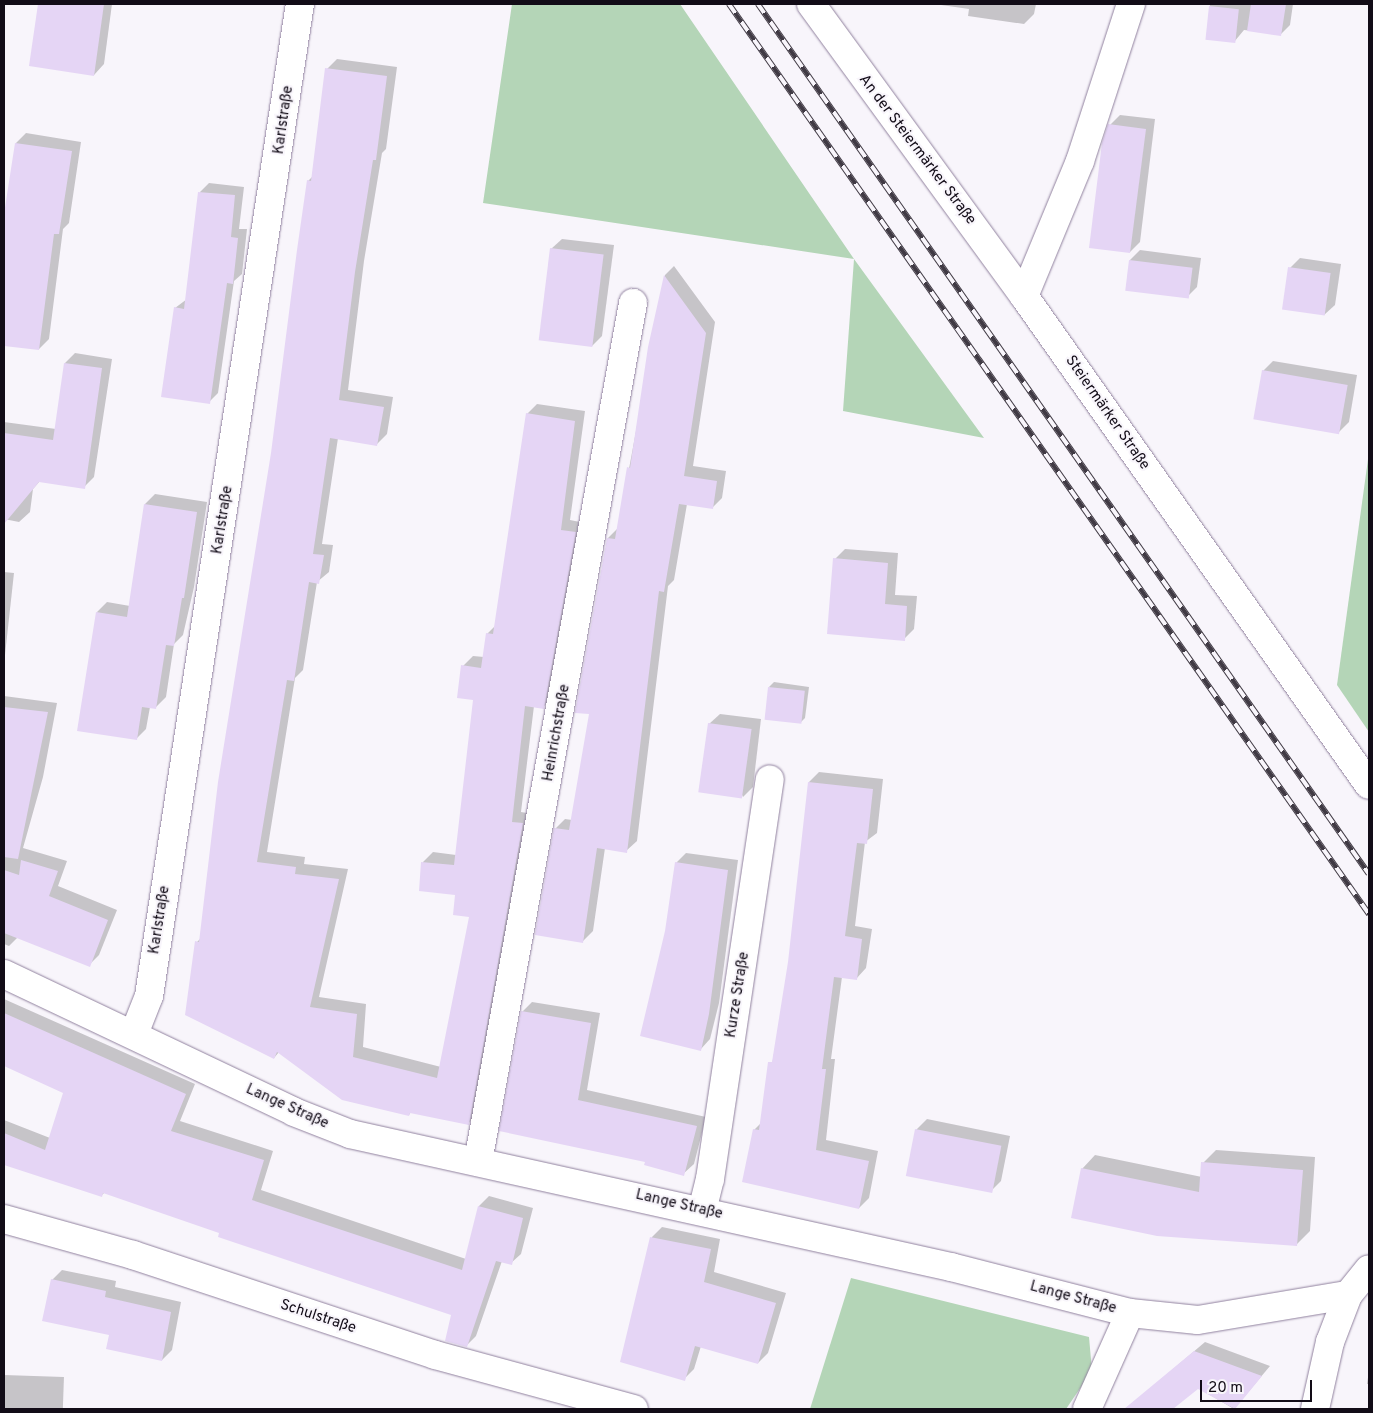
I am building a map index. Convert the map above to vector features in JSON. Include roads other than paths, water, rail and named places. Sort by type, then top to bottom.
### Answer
[{"type":"street","name":"Karlstraße","points":[[134,1034],[149,996],[300,4]]},
{"type":"street","name":"An der Steiermärker Straße","points":[[811,4],[1024,296]]},
{"type":"street","points":[[1024,296],[1080,161],[1131,4]]},
{"type":"street","name":"Steiermärker Straße","points":[[1024,296],[1369,786]]},
{"type":"street","name":"Heinrichstraße","points":[[478,1162],[633,303]]},
{"type":"street","name":"Kurze Straße","points":[[702,1211],[710,1179],[770,779]]},
{"type":"street","name":"Lange Straße","points":[[4,974],[134,1034],[294,1112],[350,1134],[951,1267],[1130,1313],[1198,1320],[1348,1295]]},
{"type":"street","name":"Schulstraße","points":[[4,1219],[133,1255],[435,1355],[634,1409]]},
{"type":"street","points":[[1315,1409],[1330,1342],[1348,1295],[1369,1269]]},
{"type":"street","points":[[1087,1409],[1130,1313]]},
{"type":"railway","points":[[729,4],[1369,914]]},
{"type":"railway","points":[[758,4],[1369,874]]}]
